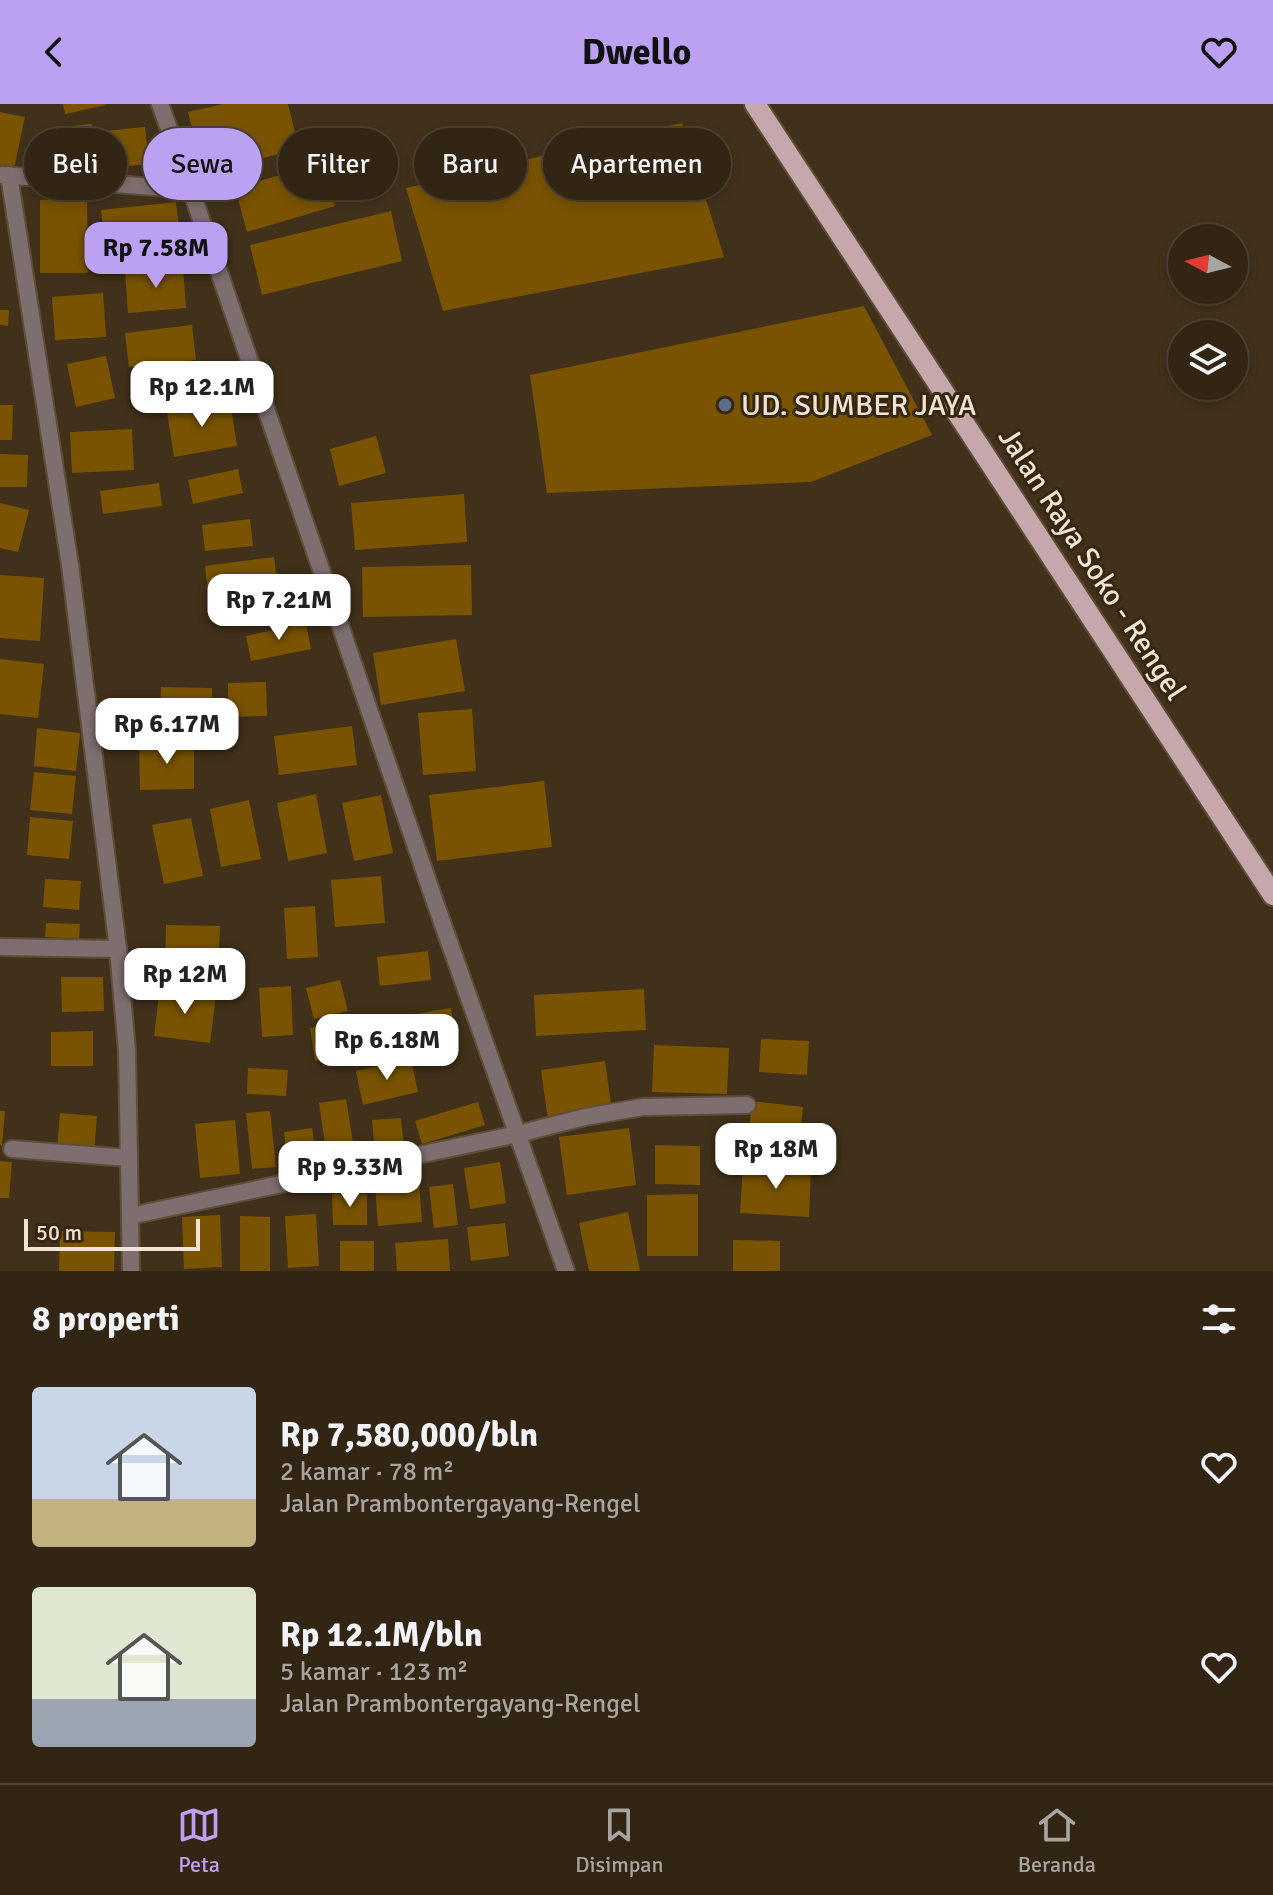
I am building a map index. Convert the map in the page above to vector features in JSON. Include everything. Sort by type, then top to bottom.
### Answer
[{"type":"main road","name":"Jalan Raya Soko - Rengel","points":[[755,104],[1273,895]]},
{"type":"street","points":[[160,104],[169,128]]},
{"type":"street","points":[[131,1271],[127,1051],[118,949],[70,565],[4,175],[143,186]]},
{"type":"street","points":[[194,200],[430,890],[566,1271]]},
{"type":"street","points":[[0,947],[118,949]]},
{"type":"street","points":[[130,1216],[585,1117],[643,1107],[747,1105]]},
{"type":"street","points":[[12,1149],[129,1158]]},
{"type":"building","points":[[63,104],[105,104],[106,105],[65,114]]},
{"type":"building","points":[[223,104],[288,104],[294,128],[278,128],[278,154],[262,158],[262,128],[192,128],[188,112]]},
{"type":"building","points":[[0,112],[25,117],[14,168],[0,165]]},
{"type":"building","points":[[682,123],[684,128],[661,128]]},
{"type":"building","points":[[92,124],[92,128],[51,128]]},
{"type":"building","points":[[145,127],[143,165],[127,166],[127,129]]},
{"type":"building","points":[[543,156],[543,200],[706,200],[724,257],[443,311],[406,188],[414,186],[414,200],[527,200],[527,160]]},
{"type":"building","points":[[278,176],[278,200],[333,200],[335,206],[247,232],[238,200],[262,200],[262,180]]},
{"type":"building","points":[[40,200],[87,200],[88,273],[40,273]]},
{"type":"building","points":[[176,202],[181,245],[106,253],[101,210]]},
{"type":"building","points":[[391,211],[402,261],[262,295],[250,245]]},
{"type":"building","points":[[183,267],[186,308],[128,313],[125,272]]},
{"type":"building","points":[[103,293],[106,337],[55,340],[52,297]]},
{"type":"building","name":"UD. SUMBER JAYA","points":[[864,306],[932,435],[811,482],[547,493],[530,375]]},
{"type":"building","points":[[0,310],[9,310],[8,326],[0,325]]},
{"type":"building","points":[[192,325],[196,360],[129,367],[125,333]]},
{"type":"building","points":[[106,356],[115,398],[76,407],[67,364]]},
{"type":"building","points":[[230,401],[237,446],[174,457],[167,412]]},
{"type":"building","points":[[0,405],[13,405],[12,440],[0,440]]},
{"type":"building","points":[[132,429],[134,470],[72,473],[70,432]]},
{"type":"building","points":[[376,436],[386,473],[339,486],[330,449]]},
{"type":"building","points":[[0,454],[28,455],[27,487],[0,487]]},
{"type":"building","points":[[238,469],[243,493],[193,504],[188,480]]},
{"type":"building","points":[[159,483],[162,506],[103,514],[100,491]]},
{"type":"building","points":[[464,494],[467,542],[355,550],[351,503]]},
{"type":"building","points":[[0,503],[29,510],[18,552],[0,548]]},
{"type":"building","points":[[250,519],[253,546],[205,551],[202,525]]},
{"type":"building","points":[[274,557],[281,610],[211,619],[205,566]]},
{"type":"building","points":[[471,565],[472,615],[363,617],[362,567]]},
{"type":"building","points":[[0,575],[44,578],[40,641],[0,638]]},
{"type":"building","points":[[306,623],[311,649],[251,661],[246,636]]},
{"type":"building","points":[[456,639],[465,691],[381,705],[373,653]]},
{"type":"building","points":[[0,659],[44,664],[38,718],[0,714]]},
{"type":"building","points":[[266,682],[267,716],[228,717],[228,683]]},
{"type":"building","points":[[161,687],[212,688],[212,728],[160,727]]},
{"type":"building","points":[[472,709],[476,771],[423,775],[418,713]]},
{"type":"building","points":[[352,726],[357,765],[279,775],[274,736]]},
{"type":"building","points":[[37,728],[80,733],[76,771],[34,766]]},
{"type":"building","points":[[194,742],[194,789],[140,790],[139,744]]},
{"type":"building","points":[[34,772],[76,776],[72,814],[30,810]]},
{"type":"building","points":[[544,781],[552,847],[437,861],[429,795]]},
{"type":"building","points":[[316,794],[327,853],[288,861],[277,803]]},
{"type":"building","points":[[381,795],[393,853],[354,861],[342,803]]},
{"type":"building","points":[[249,800],[261,859],[221,867],[210,809]]},
{"type":"building","points":[[30,817],[73,821],[69,859],[27,855]]},
{"type":"building","points":[[191,818],[203,876],[164,884],[152,825]]},
{"type":"building","points":[[381,876],[385,923],[335,927],[331,880]]},
{"type":"building","points":[[45,879],[81,881],[79,910],[43,907]]},
{"type":"building","points":[[315,906],[318,957],[287,959],[284,908]]},
{"type":"building","points":[[46,923],[80,924],[79,939],[45,937]]},
{"type":"building","points":[[166,925],[220,926],[218,972],[165,970]]},
{"type":"building","points":[[428,951],[431,980],[380,986],[377,957]]},
{"type":"building","points":[[61,977],[103,977],[104,1011],[62,1012]]},
{"type":"building","points":[[340,980],[348,1011],[314,1019],[306,988]]},
{"type":"building","points":[[291,986],[293,1035],[262,1037],[259,988]]},
{"type":"building","points":[[160,988],[216,996],[210,1043],[154,1036]]},
{"type":"building","points":[[644,989],[646,1030],[536,1036],[534,995]]},
{"type":"building","points":[[451,1008],[457,1041],[384,1053],[379,1020]]},
{"type":"building","points":[[356,1020],[362,1053],[315,1061],[310,1028]]},
{"type":"building","points":[[93,1031],[93,1066],[51,1066],[51,1032]]},
{"type":"building","points":[[761,1039],[809,1041],[807,1075],[759,1072]]},
{"type":"building","points":[[654,1045],[729,1048],[727,1094],[652,1092]]},
{"type":"building","points":[[411,1059],[418,1092],[363,1105],[356,1071]]},
{"type":"building","points":[[605,1061],[612,1111],[548,1120],[541,1070]]},
{"type":"building","points":[[248,1068],[288,1070],[286,1096],[247,1094]]},
{"type":"building","points":[[346,1099],[355,1154],[327,1158],[319,1103]]},
{"type":"building","points":[[752,1101],[803,1107],[799,1145],[748,1139]]},
{"type":"building","points":[[478,1102],[485,1125],[422,1144],[415,1121]]},
{"type":"building","points":[[0,1111],[5,1111],[2,1146],[0,1145]]},
{"type":"building","points":[[270,1111],[276,1167],[252,1169],[246,1113]]},
{"type":"building","points":[[60,1113],[97,1116],[94,1152],[57,1149]]},
{"type":"building","points":[[401,1118],[404,1149],[375,1152],[372,1120]]},
{"type":"building","points":[[235,1120],[240,1174],[200,1178],[195,1124]]},
{"type":"building","points":[[312,1128],[318,1168],[289,1172],[284,1132]]},
{"type":"building","points":[[629,1128],[636,1185],[567,1195],[559,1137]]},
{"type":"building","points":[[655,1145],[700,1146],[700,1185],[655,1184]]},
{"type":"building","points":[[0,1161],[12,1162],[9,1198],[0,1198]]},
{"type":"building","points":[[500,1162],[506,1203],[470,1209],[464,1168]]},
{"type":"building","points":[[743,1165],[811,1168],[809,1217],[740,1213]]},
{"type":"building","points":[[419,1183],[422,1222],[378,1226],[375,1186]]},
{"type":"building","points":[[453,1184],[458,1225],[434,1228],[429,1187]]},
{"type":"building","points":[[332,1194],[367,1194],[367,1225],[333,1225]]},
{"type":"building","points":[[698,1194],[698,1256],[647,1256],[647,1195]]},
{"type":"building","points":[[628,1212],[640,1271],[589,1271],[579,1223]]},
{"type":"building","points":[[316,1214],[319,1266],[288,1268],[285,1216]]},
{"type":"building","points":[[220,1215],[222,1267],[184,1269],[182,1217]]},
{"type":"building","points":[[240,1216],[270,1217],[270,1271],[240,1271]]},
{"type":"building","points":[[505,1223],[509,1256],[471,1261],[467,1227]]},
{"type":"building","points":[[60,1231],[115,1232],[114,1271],[59,1271]]},
{"type":"building","points":[[448,1239],[450,1271],[397,1271],[395,1243]]},
{"type":"building","points":[[733,1240],[780,1241],[780,1271],[733,1271]]},
{"type":"building","points":[[340,1241],[374,1241],[374,1271],[340,1271]]},
{"type":"place","name":"UD. SUMBER JAYA","points":[[725,405]]}]
